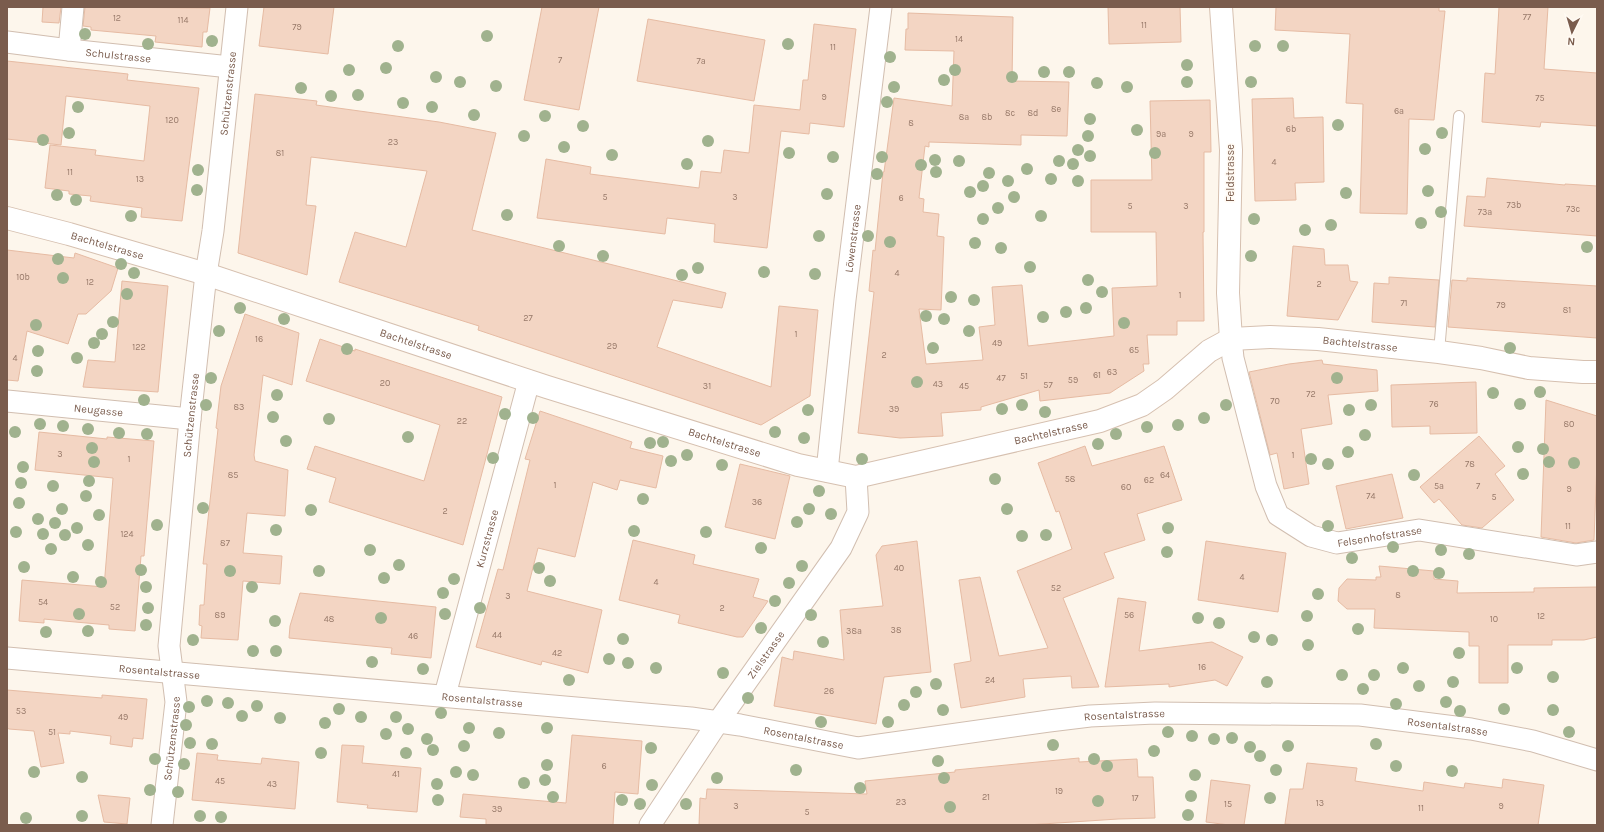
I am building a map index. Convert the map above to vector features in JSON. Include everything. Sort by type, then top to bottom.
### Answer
[{"type":"street","points":[[69,50],[73,7]]},
{"type":"street","name":"Schützenstrasse","points":[[162,825],[176,702],[169,646],[190,418],[237,7]]},
{"type":"street","name":"Löwenstrasse","points":[[827,471],[845,300],[881,7]]},
{"type":"street","name":"Feldstrasse","points":[[1221,7],[1231,150],[1228,299],[1231,339]]},
{"type":"street","name":"Schulstrasse","points":[[7,42],[230,67]]},
{"type":"street","name":"Bachtelstrasse","points":[[7,218],[69,234],[206,274],[529,381],[798,465],[856,477],[1100,421],[1142,405],[1165,389],[1209,351],[1231,339],[1270,337],[1318,339],[1439,352],[1481,358],[1529,368],[1597,372]]},
{"type":"street","name":"Felsenhofstrasse","points":[[1231,339],[1233,358],[1266,486],[1278,515],[1311,536],[1337,543],[1419,530],[1576,555],[1597,552]]},
{"type":"street","name":"Kurzstrasse","points":[[444,695],[529,381]]},
{"type":"street","name":"Neugasse","points":[[7,400],[190,418]]},
{"type":"street","name":"Zielstrasse","points":[[650,825],[718,722],[841,548],[858,512],[856,477]]},
{"type":"street","name":"Rosentalstrasse","points":[[7,658],[683,717],[740,725],[858,748],[1090,716],[1155,713],[1360,716],[1471,729],[1533,741],[1597,760]]},
{"type":"lane","points":[[1439,352],[1459,116]]},
{"type":"building","points":[[43,7],[61,7],[59,23],[42,22]]},
{"type":"building","points":[[85,7],[210,8],[207,32],[203,32],[202,47],[155,42],[156,36],[91,30],[91,27],[83,26]]},
{"type":"building","points":[[264,7],[334,7],[328,54],[259,46]]},
{"type":"building","points":[[542,7],[599,7],[579,110],[524,100]]},
{"type":"building","points":[[1108,7],[1180,7],[1181,42],[1109,44]]},
{"type":"building","points":[[1276,7],[1439,7],[1439,11],[1445,11],[1434,120],[1409,119],[1407,214],[1360,213],[1363,104],[1346,103],[1350,34],[1275,30]]},
{"type":"building","points":[[1499,7],[1548,7],[1544,69],[1597,73],[1597,126],[1541,122],[1540,127],[1482,122],[1485,73],[1495,74]]},
{"type":"building","points":[[908,13],[1013,17],[1012,81],[1069,82],[1067,136],[1021,135],[1021,145],[929,142],[929,147],[925,146],[919,198],[924,199],[923,212],[939,214],[937,236],[944,237],[941,310],[919,309],[926,364],[983,360],[979,327],[995,325],[992,287],[1022,285],[1028,346],[1114,336],[1112,288],[1157,286],[1156,232],[1091,232],[1091,180],[1152,180],[1150,101],[1210,100],[1211,152],[1204,152],[1204,321],[1177,321],[1177,335],[1147,335],[1149,364],[1143,364],[1144,371],[1110,393],[1040,401],[1039,390],[981,407],[981,410],[941,413],[943,436],[900,438],[858,433],[874,292],[869,291],[873,250],[875,251],[883,172],[894,98],[952,106],[954,51],[905,50],[906,29],[908,29]]},
{"type":"building","points":[[648,19],[765,40],[754,101],[637,81]]},
{"type":"building","points":[[814,24],[856,29],[844,127],[810,123],[809,134],[781,131],[767,248],[714,242],[715,224],[667,218],[665,234],[537,218],[546,159],[591,167],[590,174],[699,188],[701,171],[721,173],[724,150],[749,153],[754,105],[800,110],[803,80],[808,80]]},
{"type":"building","points":[[7,61],[128,74],[127,80],[199,88],[182,221],[141,217],[142,208],[90,201],[91,196],[69,194],[69,191],[45,188],[50,145],[96,150],[95,155],[144,161],[150,106],[66,96],[61,145],[7,139]]},
{"type":"building","points":[[255,94],[317,101],[316,105],[439,122],[496,133],[472,230],[726,293],[722,308],[673,300],[657,347],[771,387],[779,306],[818,310],[810,396],[761,425],[478,330],[479,326],[339,282],[355,232],[406,247],[427,171],[311,157],[306,205],[316,206],[307,275],[238,253]]},
{"type":"building","points":[[1293,98],[1294,118],[1323,117],[1324,182],[1295,183],[1296,200],[1255,201],[1252,99]]},
{"type":"building","points":[[1487,178],[1565,185],[1597,186],[1597,236],[1464,226],[1467,196],[1485,197]]},
{"type":"building","points":[[1293,246],[1324,249],[1325,265],[1348,265],[1350,281],[1358,282],[1338,320],[1287,316]]},
{"type":"building","points":[[7,250],[74,258],[75,253],[118,268],[111,291],[86,314],[78,314],[68,344],[27,331],[18,381],[7,380]]},
{"type":"building","points":[[1389,277],[1439,280],[1435,327],[1372,322],[1374,283],[1389,284]]},
{"type":"building","points":[[1467,278],[1597,286],[1597,338],[1448,327],[1452,280],[1467,281]]},
{"type":"building","points":[[122,281],[168,286],[158,392],[83,387],[88,360],[115,362]]},
{"type":"building","points":[[245,314],[299,333],[292,385],[263,375],[254,455],[255,461],[288,470],[285,516],[247,513],[243,553],[282,556],[280,584],[243,581],[238,640],[201,638],[202,626],[199,625],[200,605],[204,605],[207,564],[203,564],[218,429],[216,428],[221,386]]},
{"type":"building","points":[[320,339],[502,397],[463,545],[329,502],[336,478],[307,469],[315,446],[424,481],[440,425],[306,381]]},
{"type":"building","points":[[1322,360],[1323,364],[1377,370],[1378,391],[1328,395],[1332,424],[1301,429],[1309,484],[1284,489],[1277,453],[1270,455],[1249,372],[1289,364]]},
{"type":"building","points":[[1476,382],[1477,433],[1430,434],[1430,426],[1392,427],[1391,385]]},
{"type":"building","points":[[1546,400],[1597,416],[1594,540],[1576,543],[1541,537]]},
{"type":"building","points":[[540,411],[632,442],[630,448],[663,456],[656,488],[620,480],[617,490],[593,482],[575,557],[538,548],[527,591],[602,610],[588,673],[542,661],[541,665],[476,647],[498,569],[503,570],[530,460],[525,459]]},
{"type":"building","points":[[39,432],[107,439],[107,437],[154,441],[144,556],[141,556],[135,631],[109,629],[109,625],[44,619],[44,623],[19,621],[22,580],[104,587],[113,478],[35,470]]},
{"type":"building","points":[[1479,436],[1505,466],[1495,474],[1514,500],[1482,528],[1462,525],[1439,499],[1434,503],[1420,487]]},
{"type":"building","points":[[1085,446],[1092,466],[1164,446],[1182,500],[1137,514],[1145,540],[1104,553],[1114,578],[1063,598],[1099,687],[1072,688],[1071,676],[1023,679],[1025,697],[961,708],[954,664],[971,661],[959,580],[980,577],[999,656],[1048,648],[1017,571],[1072,549],[1059,511],[1056,512],[1038,463]]},
{"type":"building","points":[[740,464],[790,476],[775,539],[725,527]]},
{"type":"building","points":[[1392,474],[1403,518],[1346,529],[1336,486]]},
{"type":"building","points":[[633,540],[695,555],[693,564],[759,579],[753,597],[768,601],[743,637],[737,637],[678,623],[680,615],[619,600]]},
{"type":"building","points":[[917,541],[931,672],[884,677],[876,724],[774,706],[782,657],[793,660],[794,651],[844,660],[840,610],[883,606],[876,555],[882,546]]},
{"type":"building","points":[[1206,541],[1286,553],[1278,612],[1198,600]]},
{"type":"building","points":[[1379,566],[1434,571],[1434,579],[1458,581],[1457,593],[1534,592],[1534,588],[1597,587],[1597,637],[1584,640],[1552,640],[1552,645],[1508,645],[1508,683],[1479,683],[1479,646],[1469,646],[1469,632],[1374,628],[1375,609],[1347,609],[1338,601],[1339,588],[1347,579],[1376,580],[1376,577],[1381,577]]},
{"type":"building","points":[[300,593],[436,607],[431,658],[391,654],[392,648],[289,638],[290,626]]},
{"type":"building","points":[[1118,598],[1146,602],[1139,651],[1212,642],[1243,657],[1227,686],[1215,680],[1169,687],[1169,684],[1105,687]]},
{"type":"building","points":[[7,690],[102,698],[102,695],[147,699],[143,739],[133,738],[132,747],[110,744],[111,736],[70,731],[70,734],[58,733],[64,763],[41,767],[34,731],[7,728]]},
{"type":"building","points":[[572,735],[642,741],[638,794],[615,792],[613,825],[486,825],[486,819],[460,817],[463,794],[566,803]]},
{"type":"building","points":[[342,745],[364,746],[362,763],[421,768],[417,812],[367,808],[368,805],[337,802]]},
{"type":"building","points":[[197,753],[218,755],[217,760],[261,764],[262,758],[299,762],[295,809],[192,800]]},
{"type":"building","points":[[1079,758],[1079,762],[1137,759],[1138,777],[1153,777],[1155,818],[1027,825],[699,825],[700,798],[706,799],[707,789],[867,794],[865,781],[955,772],[955,770]]},
{"type":"building","points":[[1307,763],[1357,768],[1355,781],[1423,791],[1424,782],[1464,788],[1465,783],[1502,788],[1503,779],[1544,785],[1538,825],[1285,824],[1290,789],[1303,789]]},
{"type":"building","points":[[1211,780],[1250,785],[1244,825],[1206,822]]},
{"type":"building","points":[[98,795],[130,798],[127,824],[104,822]]}]
